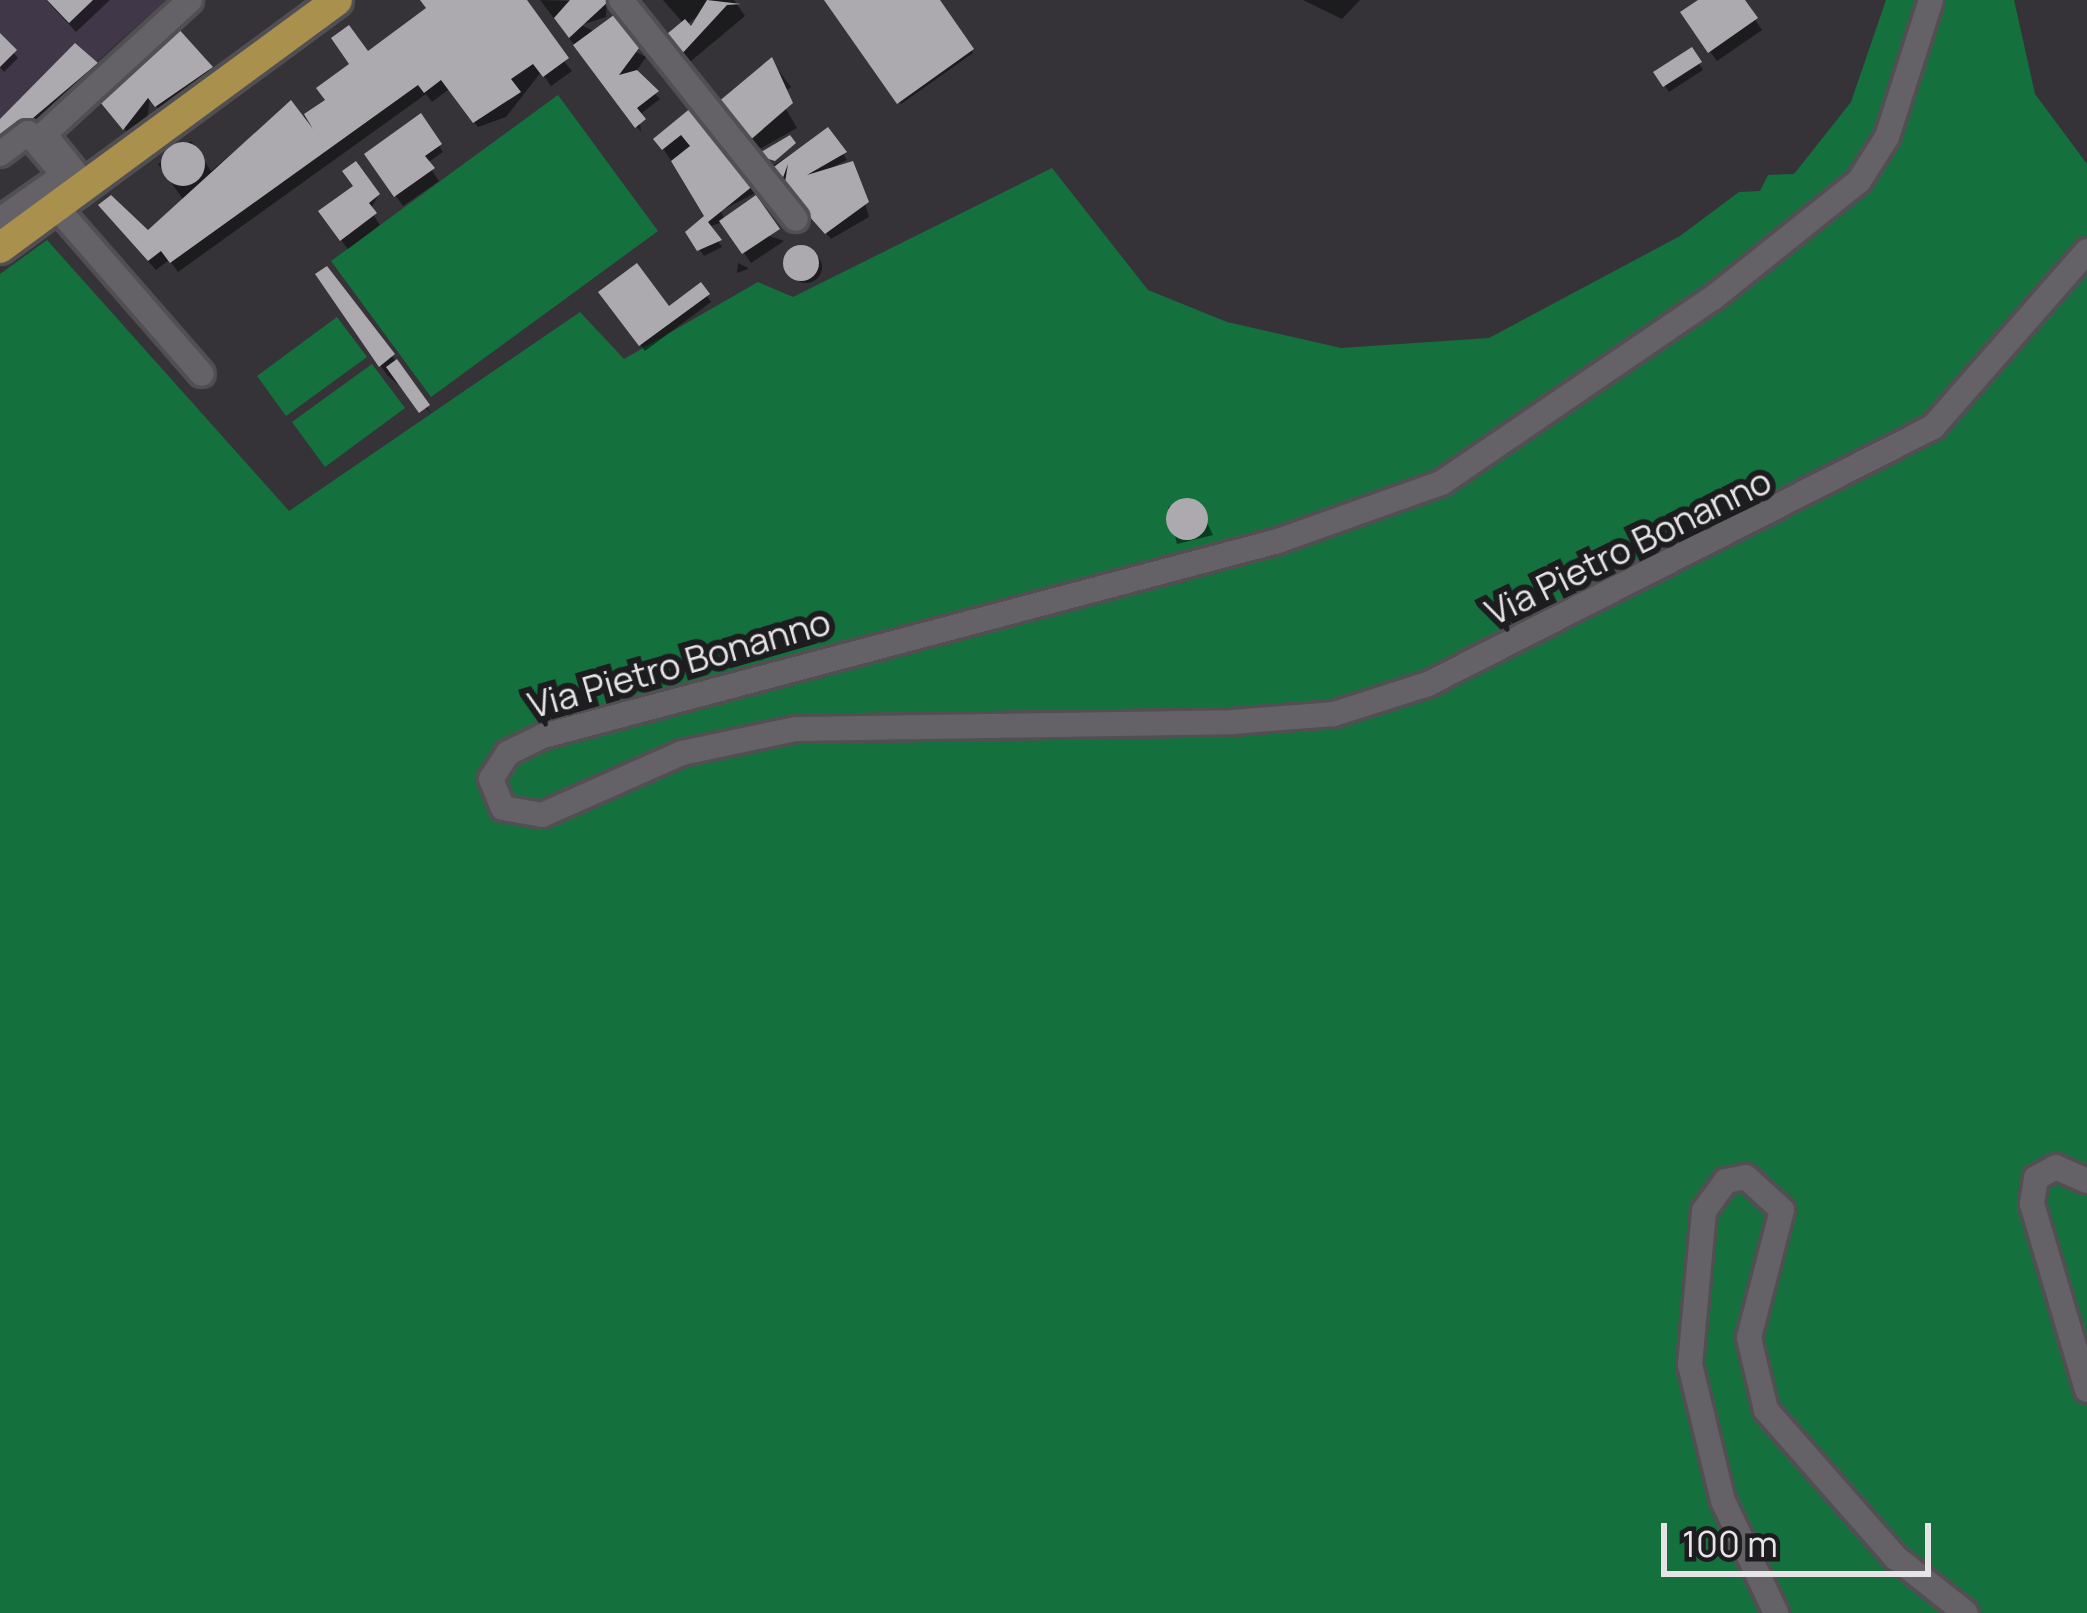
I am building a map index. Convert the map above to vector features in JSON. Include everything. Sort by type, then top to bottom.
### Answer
[{"type":"main road","points":[[0,248],[71,190],[337,0]]},
{"type":"street","points":[[71,190],[44,134],[190,0]]},
{"type":"street","points":[[621,0],[796,219]]},
{"type":"street","name":"Via Pietro Bonanno","points":[[1931,0],[1887,137],[1859,181],[1679,322],[1441,483],[1279,541],[542,736],[508,753],[491,779],[503,808],[542,814],[682,753],[796,729],[1232,722],[1334,714],[1413,689],[1892,454],[1958,401],[2087,251]]},
{"type":"street","points":[[0,154],[28,133],[202,374]]},
{"type":"street","points":[[0,220],[71,190]]},
{"type":"street","points":[[2087,1181],[2056,1167],[2036,1178],[2032,1204],[2087,1390]]},
{"type":"street","points":[[1776,1613],[1723,1501],[1690,1365],[1704,1211],[1726,1180],[1746,1177],[1781,1210],[1749,1338],[1766,1410],[1895,1557],[1966,1613]]},
{"type":"shaded area","points":[[0,0],[166,0],[0,146]]},
{"type":"green space","points":[[1886,0],[1919,0],[1875,137],[1899,140],[1906,127],[1946,0],[2014,0],[2035,94],[2087,164],[2087,1613],[0,1613],[0,274],[47,240],[289,511],[580,312],[624,359],[758,282],[793,297],[1052,168],[1148,290],[1227,322],[1341,348],[1489,338],[1680,236],[1739,192],[1760,191],[1768,175],[1794,174],[1851,102]]},
{"type":"green space","points":[[558,95],[658,231],[431,397],[331,261]]},
{"type":"green space","points":[[337,317],[367,357],[286,416],[257,376]]},
{"type":"green space","points":[[372,364],[405,408],[325,467],[292,422]]},
{"type":"building","points":[[47,0],[93,0],[69,23]]},
{"type":"building","points":[[420,0],[527,0],[569,58],[543,77],[533,64],[511,79],[521,92],[473,123],[441,80],[424,93],[418,85],[170,263],[161,251],[148,261],[98,205],[111,195],[148,230],[291,100],[313,129],[304,114],[325,100],[316,88],[349,64],[331,38],[349,25],[368,51],[426,8]]},
{"type":"building","points":[[570,0],[610,0],[569,38],[554,18]]},
{"type":"building","points":[[707,0],[741,4],[727,5],[679,57],[661,39],[685,19],[691,26]]},
{"type":"building","points":[[824,0],[940,0],[974,49],[897,104]]},
{"type":"building","points":[[1698,0],[1745,0],[1758,18],[1708,53],[1680,12]]},
{"type":"building","points":[[618,12],[642,44],[619,75],[637,70],[659,91],[637,108],[646,119],[635,128],[573,45]]},
{"type":"building","points":[[176,26],[213,67],[155,107],[148,98],[123,130],[96,97]]},
{"type":"building","points":[[0,33],[17,50],[0,67]]},
{"type":"building","points":[[75,43],[98,63],[0,146],[0,119]]},
{"type":"building","points":[[1692,47],[1702,62],[1663,87],[1653,72]]},
{"type":"building","points":[[772,57],[793,103],[748,142],[717,103]]},
{"type":"building","points":[[692,107],[754,185],[708,222],[722,240],[697,251],[685,232],[704,216],[671,161],[690,146],[681,135],[662,150],[653,139]]},
{"type":"building","points":[[421,113],[442,144],[425,156],[435,168],[394,197],[364,154]]},
{"type":"building","points":[[828,127],[847,152],[807,175],[853,161],[869,202],[825,234],[784,188],[788,164],[781,183],[771,169]]},
{"type":"building","points":[[790,135],[796,143],[775,161],[756,155]]},
{"type":"building","points":[[183,142],[199,148],[205,164],[199,180],[183,186],[167,180],[161,164],[167,148]]},
{"type":"building","points":[[356,161],[380,194],[369,203],[377,213],[340,241],[318,211],[353,186],[342,171]]},
{"type":"building","points":[[756,195],[780,229],[742,254],[719,221]]},
{"type":"building","points":[[801,245],[813,251],[819,263],[813,275],[801,281],[789,275],[783,263],[789,251]]},
{"type":"building","points":[[637,263],[669,306],[701,282],[710,294],[639,346],[598,292]]},
{"type":"building","points":[[327,266],[395,354],[379,367],[315,274]]},
{"type":"building","points":[[397,359],[430,405],[419,413],[386,367]]},
{"type":"building","points":[[1187,498],[1202,504],[1208,519],[1202,534],[1187,540],[1172,534],[1166,519],[1172,504]]}]
